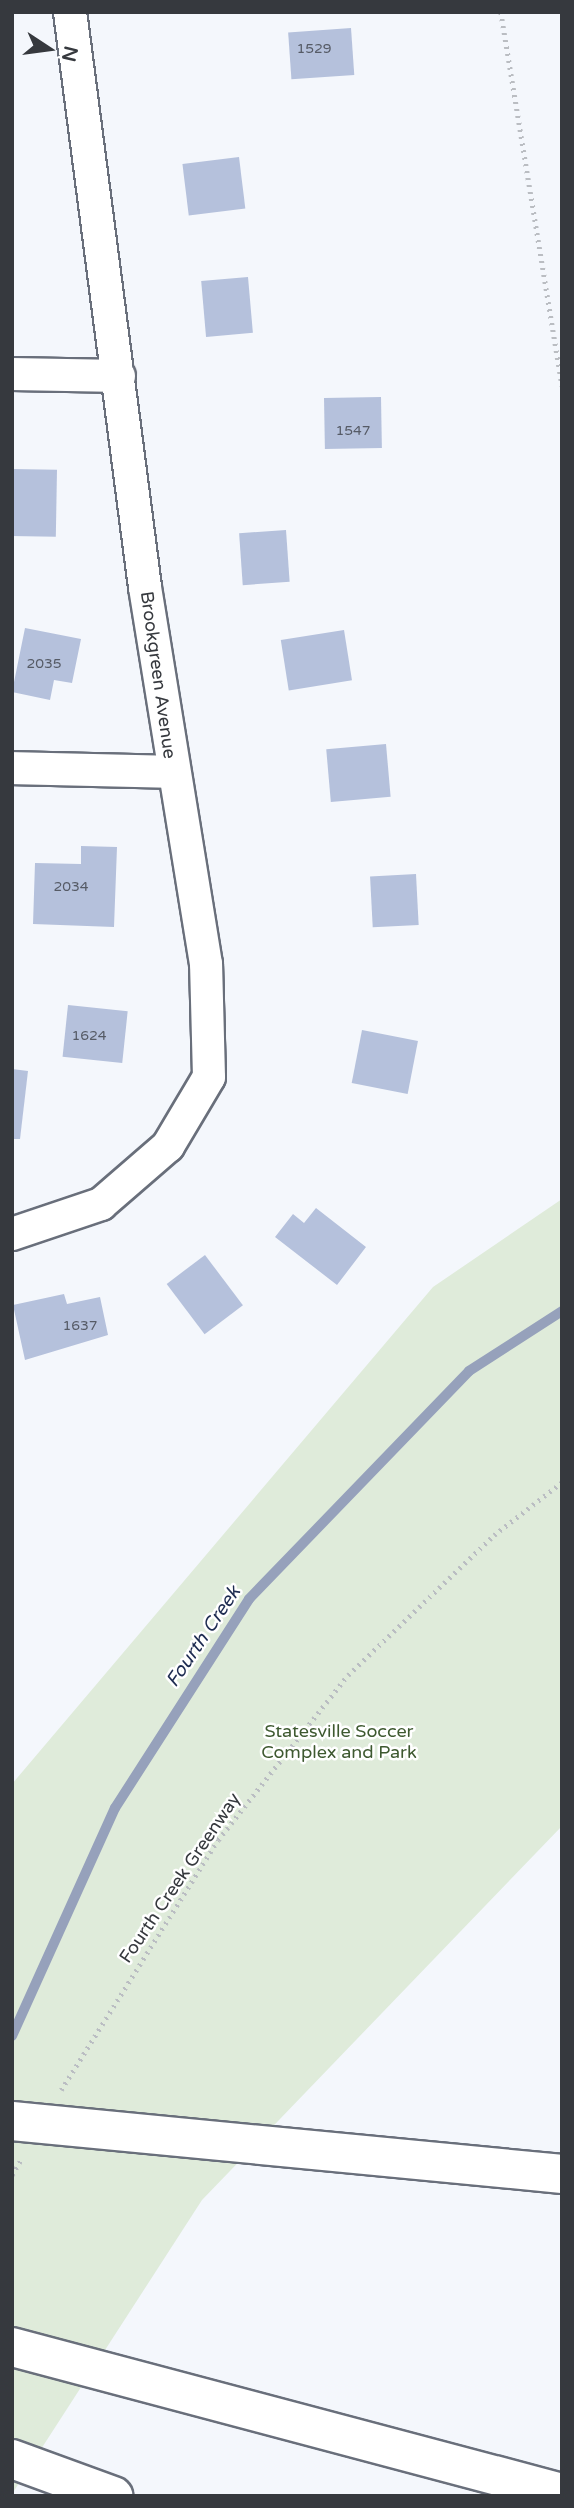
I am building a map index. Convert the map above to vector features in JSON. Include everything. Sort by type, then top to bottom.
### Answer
[{"type":"highway","points":[[19,2136],[562,2174]]},
{"type":"highway","points":[[14,2347],[562,2493]]},
{"type":"highway","points":[[12,2459],[113,2496]]},
{"type":"street","name":"Brookgreen Avenue","points":[[12,1234],[101,1204],[168,1146],[209,1077],[206,964],[172,772],[70,12]]},
{"type":"street","points":[[12,374],[119,376]]},
{"type":"street","points":[[12,768],[172,772]]},
{"type":"path","points":[[501,12],[562,386]]},
{"type":"path","name":"Fourth Creek Greenway","points":[[54,2103],[218,1840],[348,1675],[494,1535],[562,1482]]},
{"type":"path","points":[[12,2175],[19,2136]]},
{"type":"green space","name":"Statesville Soccer Complex and Park","points":[[562,1199],[562,1826],[202,2200],[12,2494],[12,1784],[433,1287]]},
{"type":"building","points":[[351,28],[354,75],[291,79],[288,32]]},
{"type":"building","points":[[239,157],[245,209],[189,216],[182,164]]},
{"type":"building","points":[[248,277],[253,333],[206,337],[201,281]]},
{"type":"building","points":[[381,397],[382,448],[325,449],[324,398]]},
{"type":"building","points":[[12,469],[57,470],[56,537],[12,536]]},
{"type":"building","points":[[286,530],[290,582],[243,585],[239,533]]},
{"type":"building","points":[[25,628],[81,639],[72,683],[54,680],[50,700],[12,692]]},
{"type":"building","points":[[344,630],[352,680],[289,690],[281,640]]},
{"type":"building","points":[[386,744],[391,797],[331,802],[326,749]]},
{"type":"building","points":[[81,846],[117,847],[114,927],[33,924],[35,863],[81,864]]},
{"type":"building","points":[[416,874],[419,925],[373,927],[370,876]]},
{"type":"building","points":[[68,1005],[128,1011],[122,1063],[63,1057]]},
{"type":"building","points":[[362,1030],[418,1041],[408,1094],[352,1083]]},
{"type":"building","points":[[12,1069],[28,1071],[20,1139],[12,1139]]},
{"type":"building","points":[[316,1208],[366,1247],[337,1285],[275,1237],[293,1214],[304,1223]]},
{"type":"building","points":[[205,1255],[243,1305],[205,1334],[167,1284]]},
{"type":"building","points":[[64,1294],[67,1304],[100,1297],[108,1335],[25,1360],[13,1305]]},
{"type":"waterway","name":"Fourth Creek","points":[[12,2036],[115,1808],[249,1599],[469,1371],[562,1311]]}]
